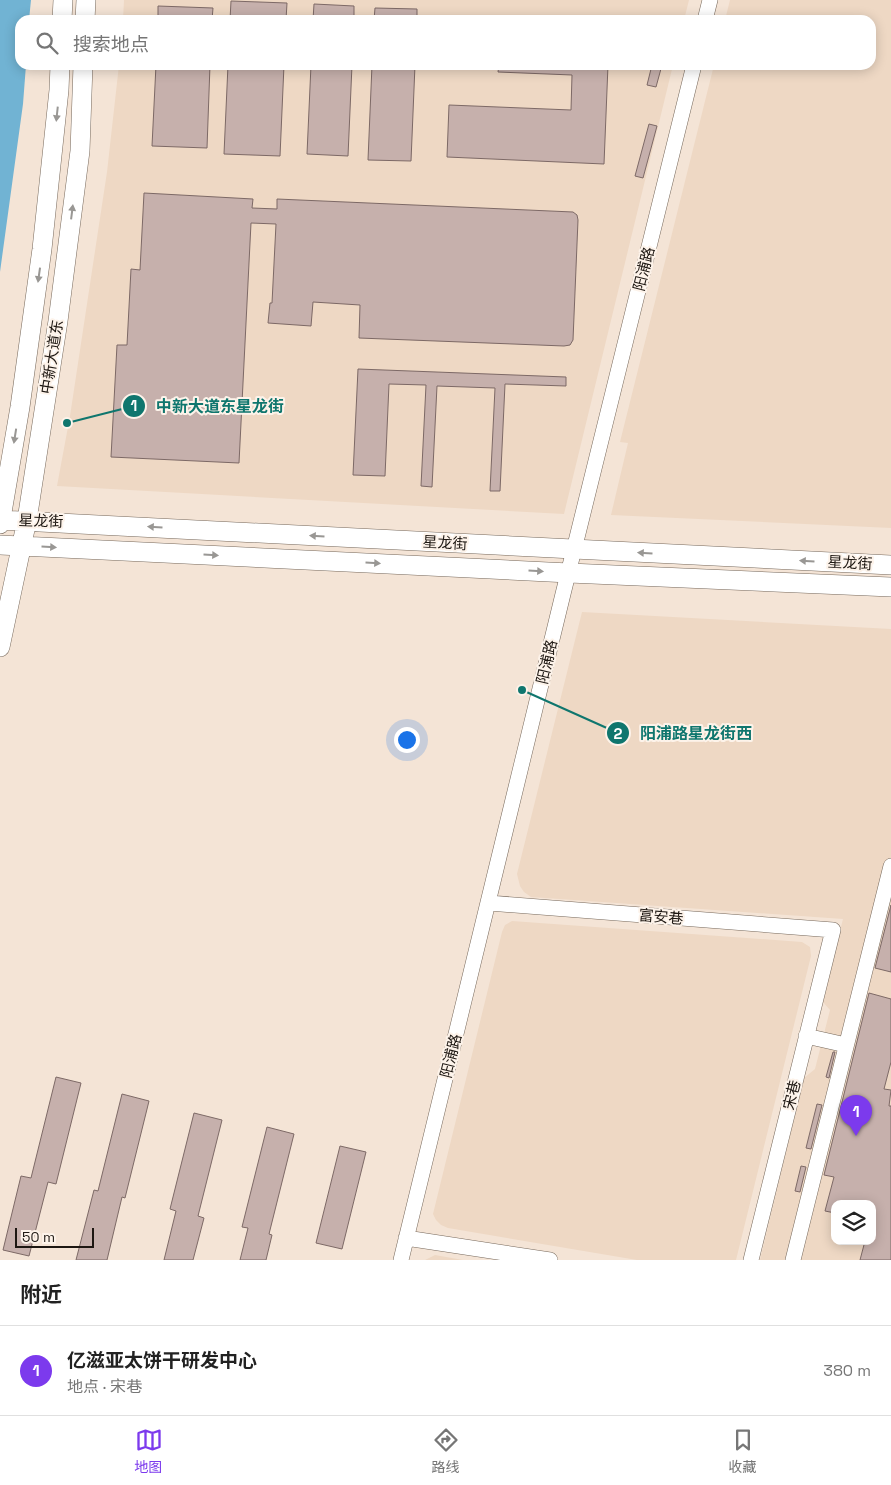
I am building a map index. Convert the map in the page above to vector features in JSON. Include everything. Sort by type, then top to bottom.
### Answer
[{"type":"main road","points":[[62,15],[63,0]]},
{"type":"main road","points":[[85,15],[86,0]]},
{"type":"main road","name":"中新大道东","points":[[0,521],[20,407],[42,249],[60,70]]},
{"type":"main road","name":"中新大道东","points":[[0,647],[26,520],[58,321],[80,151],[83,70]]},
{"type":"main road","name":"星龙街","points":[[0,521],[26,520],[891,565]]},
{"type":"main road","name":"星龙街","points":[[0,545],[891,587]]},
{"type":"street","points":[[706,15],[710,0]]},
{"type":"street","name":"阳浦路","points":[[401,1260],[693,70]]},
{"type":"street","points":[[793,1260],[891,866]]},
{"type":"street","name":"富安巷","points":[[489,903],[832,930]]},
{"type":"street","name":"宋巷","points":[[751,1260],[832,930]]},
{"type":"street","points":[[806,1036],[846,1045]]},
{"type":"street","points":[[406,1238],[550,1260]]},
{"type":"shaded area","points":[[124,0],[689,0],[685,15],[123,15]]},
{"type":"shaded area","points":[[730,0],[891,0],[891,528],[611,515],[628,443],[620,442],[713,70],[876,70],[876,15],[726,15]]},
{"type":"shaded area","points":[[118,70],[672,70],[564,514],[57,486],[70,416],[107,172]]},
{"type":"shaded area","points":[[582,612],[891,629],[891,1260],[760,1260],[804,1078],[815,1069],[830,1010],[822,1001],[843,919],[531,897],[520,886],[517,874]]},
{"type":"shaded area","points":[[512,921],[802,942],[810,947],[811,956],[736,1260],[637,1260],[448,1228],[436,1220],[433,1214],[502,932],[505,925]]},
{"type":"shaded area","points":[[435,1255],[463,1260],[425,1260]]},
{"type":"water","points":[[0,0],[31,0],[30,15],[15,15],[15,70],[26,70],[23,104],[0,272]]},
{"type":"building","points":[[231,1],[287,3],[286,15],[230,15]]},
{"type":"building","points":[[314,4],[354,6],[354,15],[313,15]]},
{"type":"building","points":[[158,6],[213,8],[212,15],[158,15]]},
{"type":"building","points":[[375,8],[417,9],[417,15],[374,15]]},
{"type":"building","points":[[156,70],[210,70],[207,148],[152,146]]},
{"type":"building","points":[[228,70],[284,70],[280,156],[224,154]]},
{"type":"building","points":[[311,70],[352,70],[348,156],[307,154]]},
{"type":"building","points":[[372,70],[415,70],[411,161],[368,160]]},
{"type":"building","points":[[498,70],[608,70],[604,164],[447,157],[449,105],[571,110],[572,75],[498,72]]},
{"type":"building","points":[[651,70],[661,70],[656,87],[647,85]]},
{"type":"building","points":[[649,124],[657,126],[643,178],[635,176]]},
{"type":"building","points":[[144,193],[253,199],[252,208],[277,209],[277,199],[573,212],[577,215],[578,220],[573,340],[570,345],[564,346],[359,338],[360,305],[313,302],[311,326],[268,323],[270,303],[272,303],[276,224],[251,223],[239,463],[111,457],[117,345],[127,345],[131,269],[140,270]]},
{"type":"building","points":[[358,369],[566,377],[566,386],[505,384],[500,491],[490,491],[495,388],[437,386],[432,487],[421,486],[426,385],[389,384],[385,476],[353,475]]},
{"type":"building","points":[[891,905],[891,972],[875,968]]},
{"type":"building","points":[[869,993],[891,999],[891,1062],[884,1089],[891,1090],[889,1106],[891,1106],[891,1260],[860,1260],[864,1245],[876,1245],[876,1200],[831,1200],[831,1212],[825,1211],[834,1177],[824,1175]]},
{"type":"building","points":[[833,1052],[835,1052],[829,1078],[826,1077]]},
{"type":"building","points":[[56,1077],[81,1083],[56,1184],[48,1182],[29,1256],[3,1250],[21,1176],[31,1178]]},
{"type":"building","points":[[122,1094],[149,1101],[125,1198],[122,1197],[107,1260],[76,1260],[94,1190],[98,1191]]},
{"type":"building","points":[[817,1104],[822,1105],[811,1149],[806,1148]]},
{"type":"building","points":[[194,1113],[222,1120],[198,1216],[204,1218],[193,1260],[164,1260],[176,1211],[170,1209]]},
{"type":"building","points":[[267,1127],[294,1134],[269,1234],[272,1235],[266,1260],[240,1260],[248,1228],[242,1227]]},
{"type":"building","points":[[340,1146],[366,1152],[342,1249],[316,1243]]},
{"type":"building","points":[[801,1166],[806,1167],[800,1192],[795,1191]]},
{"type":"place","name":"中新大道东星龙街","points":[[67,423]]},
{"type":"place","name":"阳浦路星龙街西","points":[[522,690]]},
{"type":"place","name":"亿滋亚太饼干研发中心","points":[[856,1136]]}]
